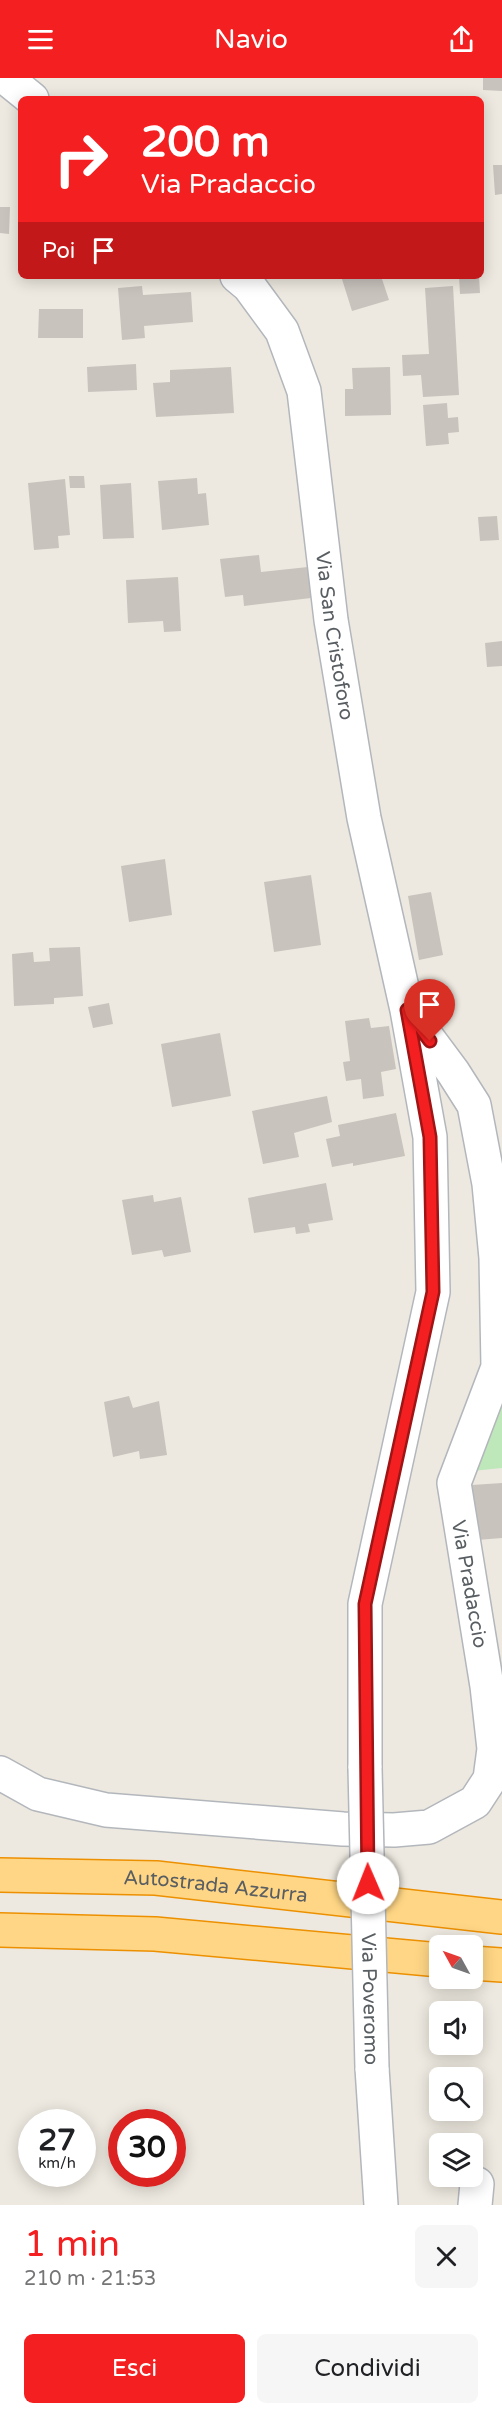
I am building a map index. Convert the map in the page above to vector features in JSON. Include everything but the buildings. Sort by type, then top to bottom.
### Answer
[{"type":"highway","name":"Autostrada Azzurra","points":[[0,1875],[156,1878],[502,1917]]},
{"type":"highway","points":[[0,1930],[155,1934],[429,1959]]},
{"type":"highway","points":[[483,1964],[502,1965]]},
{"type":"street","points":[[6,78],[28,96]]},
{"type":"street","name":"Via San Cristoforo","points":[[241,279],[249,286],[282,332],[304,391],[331,620],[364,818],[407,1010]]},
{"type":"street","name":"Via Poveromo","points":[[381,2205],[372,2068],[365,1768],[365,1604],[433,1292],[430,1137],[407,1010]]},
{"type":"street","name":"Via Pradaccio","points":[[0,1773],[38,1794],[106,1810],[343,1829],[394,1830],[429,1827],[475,1802],[490,1779],[494,1749],[488,1686],[454,1483],[498,1367],[496,1258],[489,1184],[474,1106],[453,1072],[407,1010]]},
{"type":"green space","points":[[502,1391],[502,1468],[472,1471]]},
{"type":"route","points":[[368,1883],[365,1604],[433,1292],[430,1137],[407,1010],[430,1041]]}]
